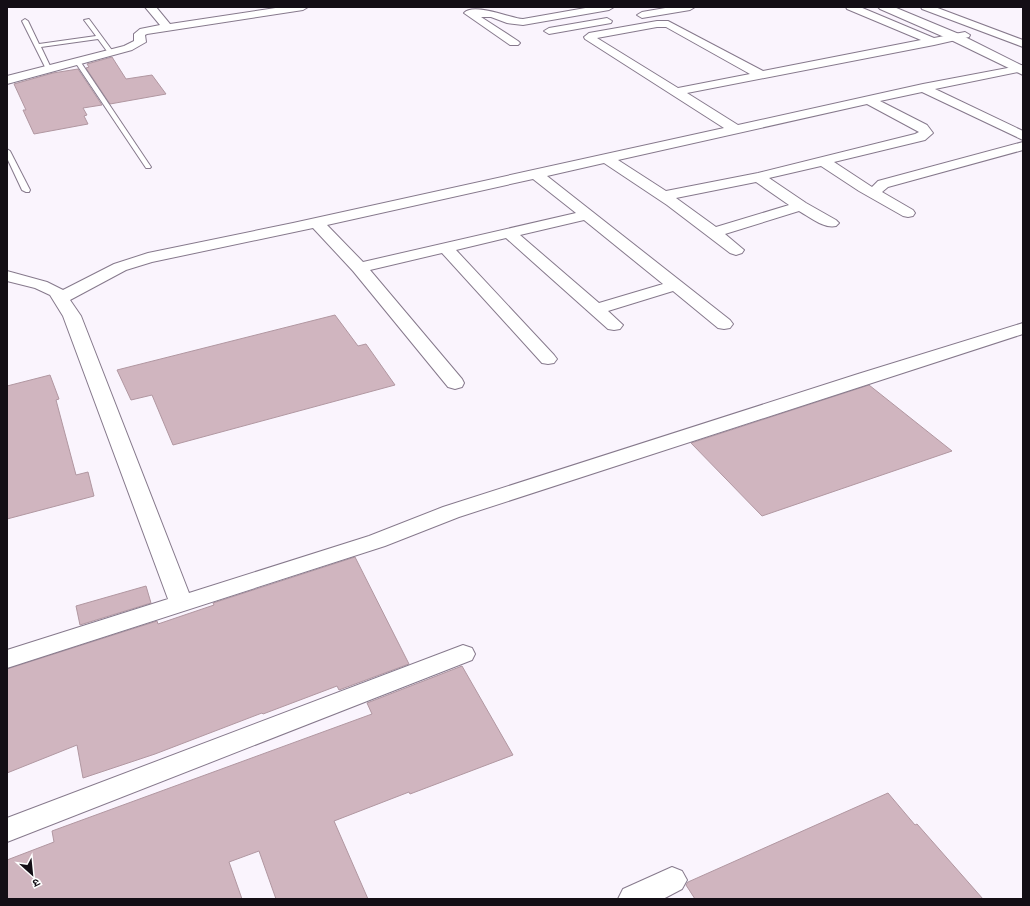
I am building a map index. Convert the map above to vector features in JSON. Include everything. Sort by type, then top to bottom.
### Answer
[{"type":"street","points":[[150,7],[167,27]]},
{"type":"street","points":[[229,7],[239,17]]},
{"type":"street","points":[[7,80],[111,53],[138,44],[141,40],[139,34],[141,32],[303,7]]},
{"type":"street","points":[[465,10],[492,14],[511,21],[523,22],[609,7]]},
{"type":"street","points":[[630,17],[690,7]]},
{"type":"street","points":[[851,7],[934,42]]},
{"type":"street","points":[[884,7],[960,36]]},
{"type":"street","points":[[894,7],[960,36],[1022,67]]},
{"type":"street","points":[[926,7],[1023,44]]},
{"type":"street","points":[[465,10],[514,43]]},
{"type":"street","points":[[644,15],[661,24]]},
{"type":"street","points":[[549,31],[615,20]]},
{"type":"street","points":[[736,130],[589,37],[661,24],[670,25],[761,75]]},
{"type":"street","points":[[675,92],[960,36]]},
{"type":"street","points":[[61,298],[120,267],[148,258],[317,223],[1022,67]]},
{"type":"street","points":[[923,88],[1023,136]]},
{"type":"street","points":[[665,196],[823,162],[920,137],[926,133],[922,128],[870,101]]},
{"type":"street","points":[[873,193],[883,184],[1023,146]]},
{"type":"street","points":[[606,158],[665,196],[715,232],[736,250]]},
{"type":"street","points":[[823,162],[908,213]]},
{"type":"street","points":[[536,174],[724,324]]},
{"type":"street","points":[[758,177],[801,206],[831,223]]},
{"type":"street","points":[[715,232],[801,206]]},
{"type":"street","points":[[358,268],[587,214]]},
{"type":"street","points":[[317,223],[358,268],[455,383]]},
{"type":"street","points":[[509,233],[614,325]]},
{"type":"street","points":[[445,247],[548,359]]},
{"type":"street","points":[[7,276],[41,284],[56,292],[72,316],[181,603]]},
{"type":"street","points":[[596,309],[676,286]]},
{"type":"street","points":[[7,659],[377,541],[451,512],[1023,328]]},
{"type":"street","points":[[7,830],[463,654]]},
{"type":"street","points":[[633,899],[672,880]]},
{"type":"lane","points":[[87,20],[111,53]]},
{"type":"lane","points":[[25,21],[49,70]]},
{"type":"lane","points":[[38,46],[99,37]]},
{"type":"lane","points":[[78,62],[148,167]]},
{"type":"lane","points":[[7,151],[26,190]]},
{"type":"building","points":[[112,57],[126,79],[152,75],[166,94],[110,104],[86,68],[89,67],[87,64]]},
{"type":"building","points":[[78,69],[102,105],[83,108],[87,115],[84,116],[88,124],[34,134],[23,110],[26,110],[14,84],[53,73]]},
{"type":"building","points":[[335,315],[358,346],[366,344],[395,385],[173,445],[152,395],[131,400],[117,370]]},
{"type":"building","points":[[50,375],[59,399],[56,400],[76,475],[88,472],[94,496],[7,519],[7,386]]},
{"type":"building","points":[[869,385],[952,451],[762,516],[691,443]]},
{"type":"building","points":[[355,557],[409,664],[339,690],[337,686],[155,754],[83,778],[77,745],[7,773],[7,669],[157,621],[158,624],[214,605],[213,603]]},
{"type":"building","points":[[146,586],[151,603],[80,625],[76,606]]},
{"type":"building","points":[[462,666],[513,755],[410,794],[409,792],[334,821],[368,899],[276,899],[259,851],[229,862],[242,899],[7,899],[7,860],[54,842],[52,831],[372,714],[367,703]]},
{"type":"building","points":[[888,793],[915,825],[917,824],[983,899],[695,899],[686,885],[688,882]]}]
